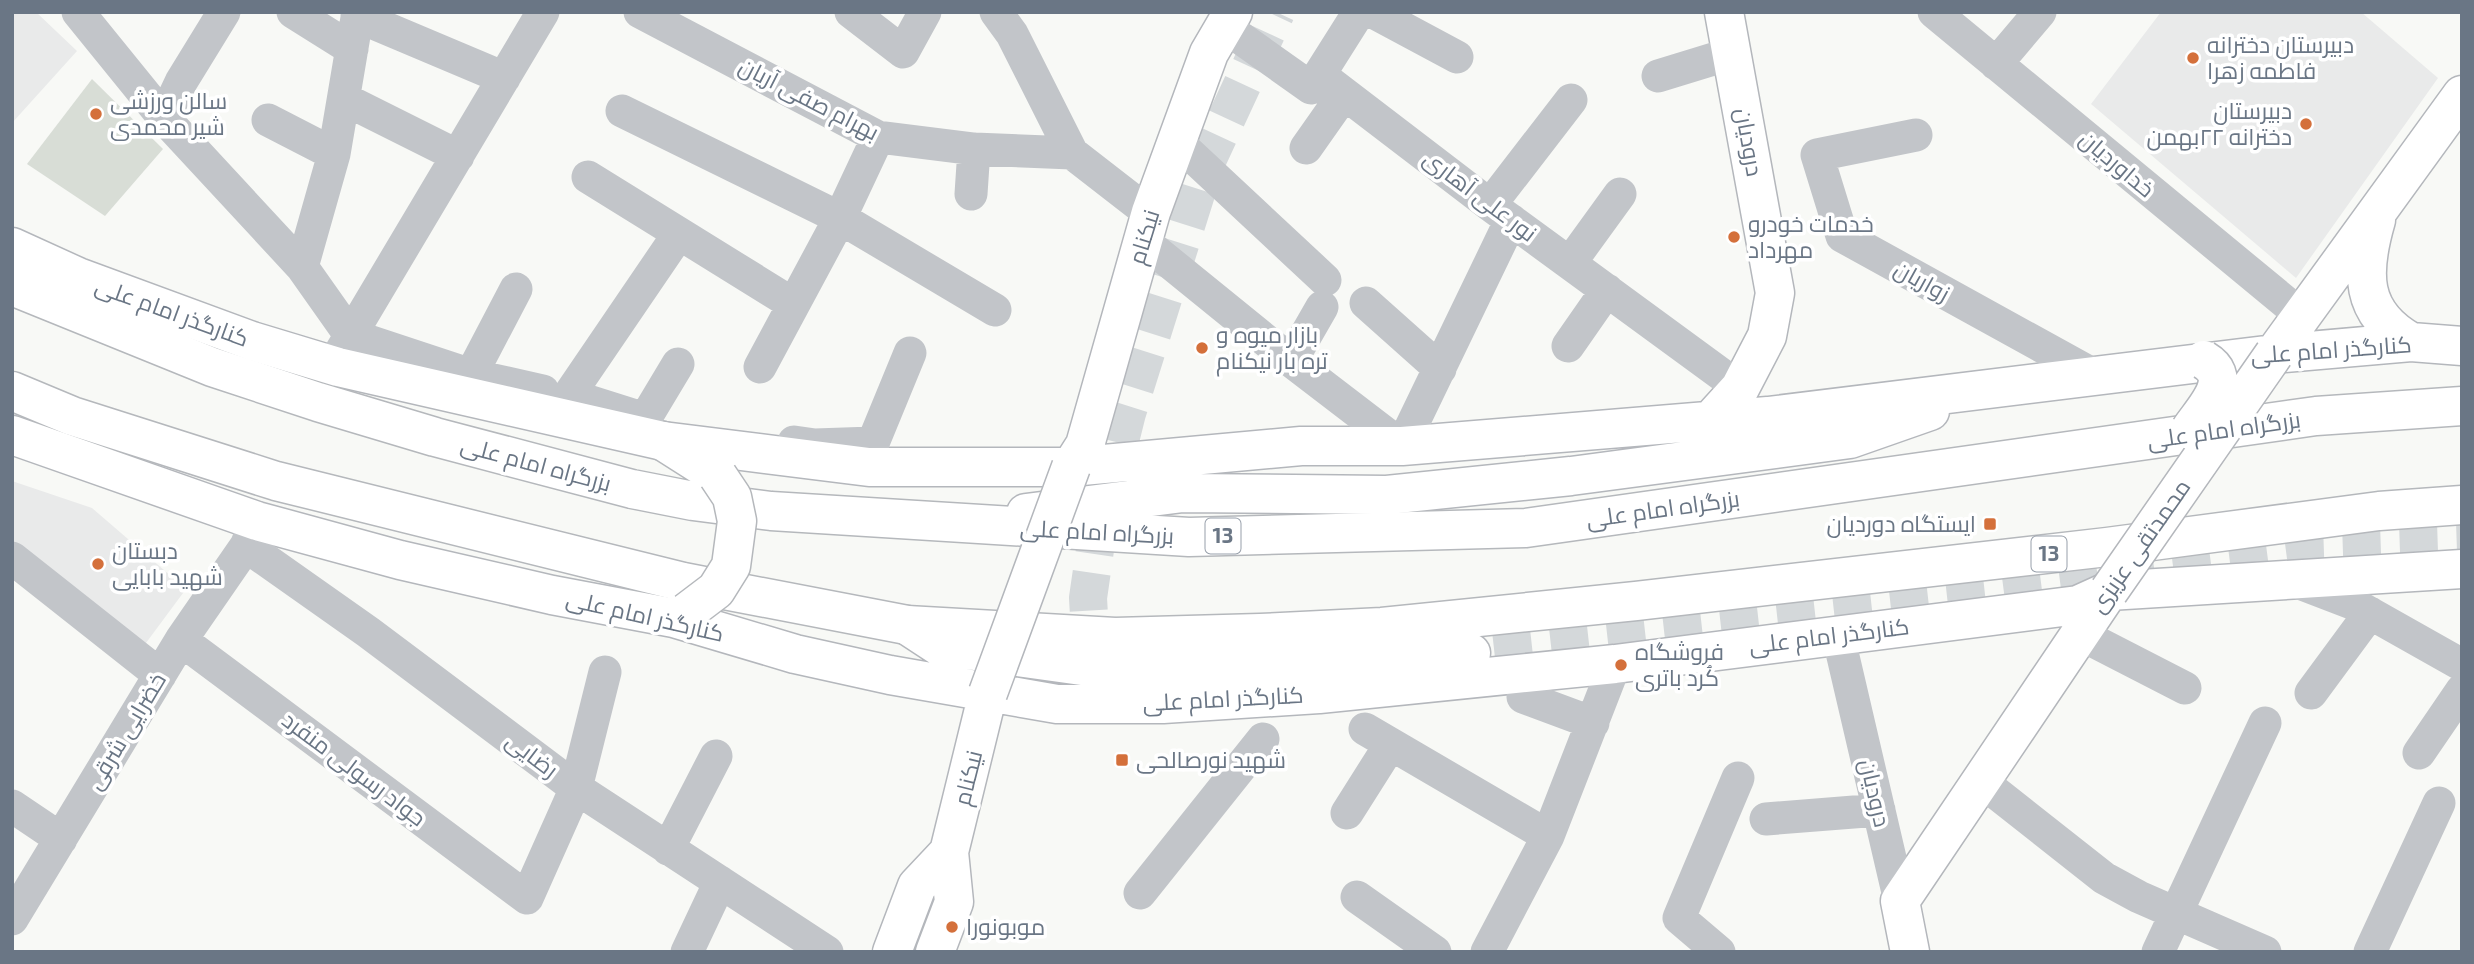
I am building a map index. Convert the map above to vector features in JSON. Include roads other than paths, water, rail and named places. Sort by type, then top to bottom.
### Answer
[{"type":"main road","name":"درودیان","points":[[1710,421],[1740,388],[1767,336],[1775,293],[1724,12]]},
{"type":"main road","name":"نیکنام","points":[[1141,222],[1225,17]]},
{"type":"main road","name":"نیکنام","points":[[935,952],[954,902],[949,852],[988,693],[1070,467],[1068,439],[1197,45],[1225,17]]},
{"type":"main road","name":"محمدتقی عزیزی","points":[[1900,901],[2109,591],[2301,315],[2462,94]]},
{"type":"main road","points":[[2381,204],[2368,246],[2367,287],[2373,307],[2385,324],[2411,342]]},
{"type":"main road","name":"کنارگذر امام علی","points":[[12,247],[78,277],[252,341],[344,351],[654,430],[869,467],[1070,467],[1301,446],[1402,446],[1768,416],[2204,360],[2411,342],[2462,345]]},
{"type":"main road","name":"بزرگراه امام علی","points":[[12,286],[212,367],[318,402],[435,437],[619,485],[693,501],[771,511],[1189,537],[1526,528],[2316,416],[2462,406]]},
{"type":"main road","points":[[2179,491],[2176,451],[2218,388],[2219,376],[2214,366],[2204,360]]},
{"type":"main road","points":[[941,523],[1183,493],[1387,495],[1571,476],[1850,439],[1998,386]]},
{"type":"main road","name":"13","points":[[12,391],[72,416],[276,481],[683,582],[907,625],[1115,637],[1260,634],[1382,626],[1636,601],[2107,547],[2379,511],[2462,505]]},
{"type":"main road","points":[[654,430],[718,476],[732,497],[737,521],[731,566],[716,590],[680,615]]},
{"type":"main road","name":"کنارگذر امام علی","points":[[12,435],[251,534],[400,560],[552,595],[680,615],[795,654],[890,676],[1057,704],[1163,704],[1319,694],[1615,664],[2078,605],[2109,591],[2462,569]]},
{"type":"main road","points":[[907,625],[939,646],[1096,668],[1273,667],[1490,652],[2074,582],[2109,591]]},
{"type":"main road","name":"نیکنام","points":[[892,952],[917,886],[949,852]]},
{"type":"main road","name":"درودیان","points":[[1900,901],[1909,952]]},
{"type":"street","points":[[78,12],[164,118],[302,267],[344,351]]},
{"type":"street","points":[[164,118],[181,82],[224,12]]},
{"type":"street","points":[[293,12],[352,49]]},
{"type":"street","points":[[344,351],[543,12]]},
{"type":"street","name":"بهرام صفی آریان","points":[[640,12],[878,137],[974,149],[1072,153]]},
{"type":"street","points":[[851,12],[903,52],[925,12]]},
{"type":"street","points":[[1306,148],[1359,12]]},
{"type":"street","points":[[1373,12],[1457,57]]},
{"type":"street","points":[[1996,64],[2040,12]]},
{"type":"street","points":[[302,267],[334,154],[358,14],[505,78]]},
{"type":"street","name":"خداوردیان","points":[[1923,15],[1996,64],[2301,315]]},
{"type":"street","points":[[1225,17],[1311,88],[1332,84]]},
{"type":"street","points":[[1013,19],[1072,153],[1141,222],[1291,361],[1402,446],[1440,369],[1501,212],[1571,100]]},
{"type":"street","points":[[1658,76],[1733,53]]},
{"type":"street","name":"نور علی آهاری","points":[[1332,84],[1740,388]]},
{"type":"street","points":[[344,99],[458,156]]},
{"type":"street","points":[[622,111],[840,218],[995,310]]},
{"type":"street","points":[[268,120],[334,154]]},
{"type":"street","name":"زواریان","points":[[1916,135],[1817,155],[1842,236],[2092,374]]},
{"type":"street","points":[[760,367],[840,218],[878,137]]},
{"type":"street","points":[[1176,141],[1324,293],[1291,361]]},
{"type":"street","points":[[971,194],[974,149]]},
{"type":"street","points":[[588,177],[793,304]]},
{"type":"street","points":[[1570,263],[1619,194]]},
{"type":"street","points":[[556,393],[678,235]]},
{"type":"street","points":[[471,375],[516,289]]},
{"type":"street","points":[[1569,346],[1607,290]]},
{"type":"street","points":[[1366,303],[1440,369]]},
{"type":"street","points":[[344,351],[556,393],[654,430],[815,445],[873,443],[910,353]]},
{"type":"street","points":[[654,430],[678,364]]},
{"type":"street","name":"خضرایی شرقی","points":[[12,919],[181,640],[251,534]]},
{"type":"street","name":"رضایی","points":[[251,534],[368,632],[576,788],[827,952]]},
{"type":"street","points":[[12,558],[160,675]]},
{"type":"street","points":[[2287,578],[2352,603],[2462,665]]},
{"type":"street","points":[[2311,693],[2370,614]]},
{"type":"street","points":[[2080,634],[2185,688]]},
{"type":"street","name":"درودیان","points":[[1838,635],[1900,901]]},
{"type":"street","name":"جواد رسولی منفرد","points":[[181,640],[527,898],[576,788]]},
{"type":"street","points":[[1488,952],[1548,836],[1615,664]]},
{"type":"street","points":[[576,788],[606,672]]},
{"type":"street","points":[[2419,753],[2462,690]]},
{"type":"street","points":[[1523,697],[1593,723]]},
{"type":"street","points":[[2158,952],[2265,723]]},
{"type":"street","points":[[1347,813],[1378,737],[1548,836]]},
{"type":"street","points":[[1140,893],[1263,739]]},
{"type":"street","points":[[668,849],[716,756]]},
{"type":"street","points":[[1719,952],[1679,918],[1738,778]]},
{"type":"street","points":[[1981,781],[2104,878],[2265,952]]},
{"type":"street","points":[[2370,952],[2440,803]]},
{"type":"street","points":[[1766,819],[1879,810]]},
{"type":"street","points":[[17,817],[61,839]]},
{"type":"street","points":[[687,952],[720,882]]},
{"type":"street","points":[[1357,897],[1435,952]]},
{"type":"tunnel","points":[[1109,662],[1090,632],[1088,598],[1098,529],[1127,413],[1205,165],[1276,12]]},
{"type":"tunnel","points":[[1437,652],[1989,590],[2310,548],[2462,543]]},
{"type":"place","name":"دبیرستان دخترانه فاطمه زهرا","points":[[2193,58]]},
{"type":"place","name":"سالن ورزشی شیر محمدی","points":[[96,114]]},
{"type":"place","name":"دبیرستان دخترانه ۲۲بهمن","points":[[2306,124]]},
{"type":"place","name":"خدمات خودرو مهرداد","points":[[1734,237]]},
{"type":"place","name":"بازار میوه و تره بار نیکنام","points":[[1202,348]]},
{"type":"place","name":"ایستگاه دوردیان","points":[[1990,524]]},
{"type":"place","name":"دبستان شهید بابایی","points":[[98,564]]},
{"type":"place","name":"فروشگاه کُرد باتری","points":[[1621,665]]},
{"type":"place","name":"شهید نورصالحی","points":[[1122,760]]},
{"type":"place","name":"موبونورا","points":[[952,927]]}]
